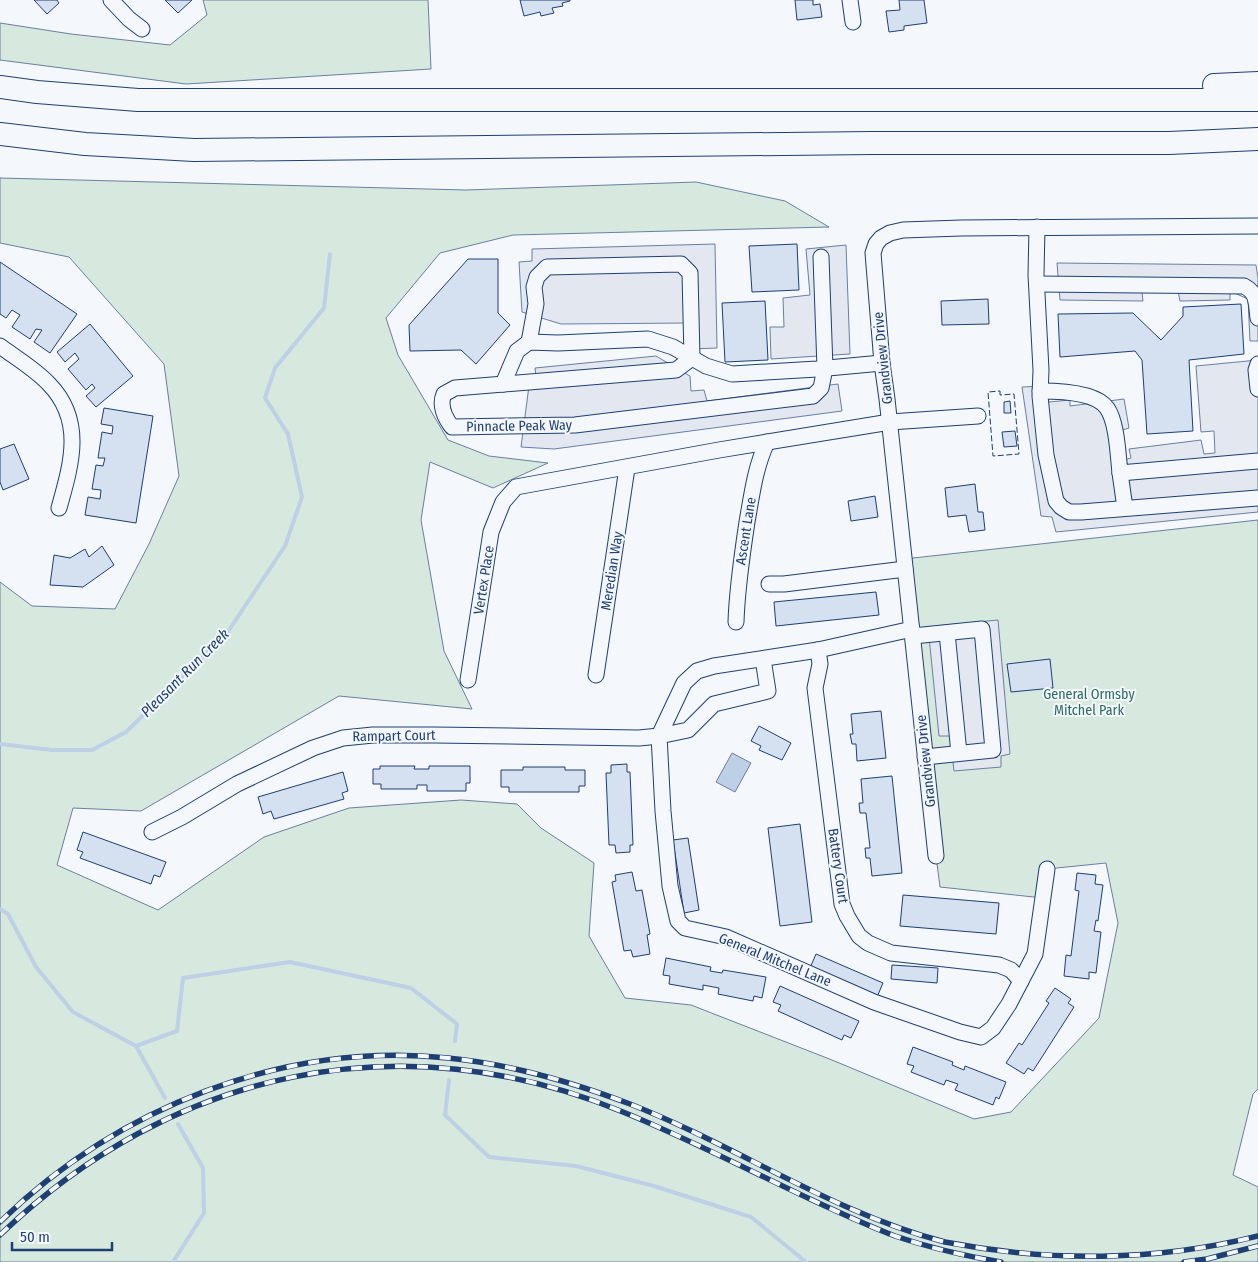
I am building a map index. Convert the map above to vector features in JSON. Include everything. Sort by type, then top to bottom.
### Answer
[{"type":"highway","points":[[1057,100],[1164,86],[1258,83]]},
{"type":"highway","points":[[0,86],[37,92],[138,100],[1258,100]]},
{"type":"highway","points":[[0,134],[85,144],[194,150],[882,143],[1169,143],[1258,139]]},
{"type":"street","points":[[111,0],[129,19],[142,29]]},
{"type":"street","points":[[850,0],[852,22]]},
{"type":"street","name":"Grandview Drive","points":[[936,856],[890,422],[882,363],[874,254],[876,244],[881,238],[890,233],[903,230],[1258,226]]},
{"type":"street","points":[[1037,227],[1040,391],[1046,455],[1056,501],[1069,512],[1258,498]]},
{"type":"street","points":[[821,257],[825,368]]},
{"type":"street","points":[[529,342],[536,304],[534,287],[537,277],[547,267],[681,264],[690,273],[692,358]]},
{"type":"street","points":[[1037,284],[1244,286],[1255,295],[1258,318]]},
{"type":"street","points":[[503,384],[517,351],[529,342],[558,343],[648,339],[672,347],[714,369],[732,374],[882,363]]},
{"type":"street","points":[[0,346],[50,384],[64,404],[72,430],[72,450],[59,508]]},
{"type":"street","name":"Pinnacle Peak Way","points":[[692,358],[676,370],[455,388],[444,394],[442,399],[446,420],[452,427],[461,428],[574,425],[812,396],[821,388],[825,368]]},
{"type":"street","points":[[1258,364],[1256,370],[1258,389]]},
{"type":"street","points":[[1040,391],[1060,391],[1091,397],[1107,406],[1113,420],[1125,508]]},
{"type":"street","points":[[628,468],[766,442],[890,422],[978,416]]},
{"type":"street","name":"Ascent Lane","points":[[736,622],[737,584],[754,481],[766,442]]},
{"type":"street","points":[[1120,473],[1258,460]]},
{"type":"street","name":"Vertex Place","points":[[468,680],[491,532],[503,502],[516,487],[628,468]]},
{"type":"street","name":"Meredian Way","points":[[596,675],[628,468]]},
{"type":"street","points":[[769,584],[784,584],[905,569]]},
{"type":"street","name":"General Mitchel Lane","points":[[959,754],[993,750],[982,629],[947,633],[912,633],[714,666],[698,671],[684,684],[659,736],[670,886],[678,921],[685,928],[726,937],[874,1002],[960,1032],[981,1037],[992,1028],[1009,1004],[1036,954],[1046,869]]},
{"type":"street","points":[[925,757],[959,754],[947,633]]},
{"type":"street","name":"Battery Court","points":[[818,650],[820,664],[815,688],[842,904],[859,936],[868,943],[891,953],[999,964],[1011,970],[1021,981]]},
{"type":"street","name":"Rampart Court","points":[[152,832],[182,817],[237,784],[313,748],[343,738],[373,735],[434,735],[640,738],[688,730],[714,704],[768,691],[763,659]]},
{"type":"green space","points":[[203,0],[428,0],[431,69],[186,84],[0,60],[0,23],[71,34],[170,45],[207,15]]},
{"type":"green space","name":"General Ormsby Mitchel Park","points":[[0,178],[466,190],[696,182],[785,201],[829,227],[513,235],[440,253],[386,318],[398,355],[448,440],[489,456],[548,463],[493,488],[430,462],[421,520],[444,651],[472,709],[339,696],[141,811],[73,808],[57,865],[158,910],[264,837],[349,808],[461,800],[517,804],[541,828],[594,863],[589,936],[625,998],[691,1005],[832,1060],[974,1119],[1011,1112],[1099,1018],[1118,923],[1106,863],[1047,869],[1043,898],[940,887],[904,559],[1258,520],[1258,1089],[1253,1094],[1233,1175],[1258,1187],[1258,1262],[0,1262],[0,582],[32,606],[115,609],[149,544],[179,476],[164,364],[69,257],[0,243]]},
{"type":"shaded area","points":[[715,244],[717,348],[690,349],[689,323],[561,324],[522,312],[519,262],[532,261],[532,249]]},
{"type":"shaded area","points":[[846,245],[850,354],[771,359],[770,327],[784,327],[783,298],[810,295],[806,249]]},
{"type":"shaded area","points":[[1057,263],[1256,265],[1258,278],[1258,341],[1250,341],[1248,299],[1230,291],[1230,300],[1180,301],[1178,291],[1142,292],[1143,301],[1060,300]]},
{"type":"shaded area","points":[[656,356],[690,376],[691,391],[704,390],[707,401],[838,384],[842,411],[554,449],[521,447],[530,378],[536,377],[535,368]]},
{"type":"shaded area","points":[[1258,360],[1258,512],[1056,532],[1052,517],[1041,516],[1022,387],[1044,386],[1049,402],[1070,400],[1070,406],[1124,399],[1129,428],[1119,431],[1124,460],[1131,458],[1129,449],[1201,440],[1204,454],[1215,453],[1214,431],[1201,432],[1196,366]]},
{"type":"shaded area","points":[[998,620],[1010,754],[1001,756],[1001,767],[954,771],[950,736],[939,736],[928,627]]},
{"type":"water","points":[[732,753],[751,763],[735,792],[716,782]]},
{"type":"building","points":[[34,0],[57,0],[59,3],[47,14]]},
{"type":"building","points":[[165,0],[192,0],[178,13]]},
{"type":"building","points":[[520,0],[570,1],[562,3],[563,6],[552,8],[554,13],[541,16],[540,12],[524,16]]},
{"type":"building","points":[[795,0],[813,0],[813,5],[820,4],[822,17],[797,20]]},
{"type":"building","points":[[899,0],[924,0],[927,23],[904,26],[904,30],[889,32],[886,11],[900,10]]},
{"type":"building","points":[[797,244],[799,290],[752,292],[749,246]]},
{"type":"building","points":[[468,259],[498,259],[498,313],[510,325],[476,364],[461,350],[410,351],[409,325]]},
{"type":"building","points":[[0,262],[77,314],[50,353],[34,342],[42,330],[36,329],[30,339],[12,327],[20,315],[12,310],[6,318],[0,314]]},
{"type":"building","points":[[988,299],[989,324],[942,325],[941,301]]},
{"type":"building","points":[[765,301],[768,360],[725,362],[722,303]]},
{"type":"building","points":[[1241,304],[1244,354],[1189,360],[1193,431],[1147,434],[1142,360],[1135,351],[1060,357],[1058,314],[1133,313],[1161,340],[1183,316],[1183,307]]},
{"type":"building","points":[[90,324],[133,376],[96,407],[86,396],[95,388],[92,384],[86,390],[68,369],[79,359],[75,353],[65,362],[57,352]]},
{"type":"building","points":[[1010,401],[1011,413],[1004,413],[1004,402]]},
{"type":"building","points":[[104,408],[153,416],[136,523],[85,515],[88,497],[100,499],[101,490],[92,489],[96,465],[103,466],[105,458],[98,458],[102,432],[112,434],[113,426],[101,424]]},
{"type":"building","points":[[1015,431],[1017,446],[1004,447],[1002,432]]},
{"type":"building","points":[[14,444],[29,479],[3,490],[0,482],[0,449]]},
{"type":"building","points":[[975,484],[978,512],[983,512],[985,530],[969,532],[966,515],[948,517],[945,488]]},
{"type":"building","points":[[875,496],[878,517],[851,521],[848,501]]},
{"type":"building","points":[[102,546],[114,565],[83,587],[50,585],[54,555],[70,558],[85,549],[89,557]]},
{"type":"building","points":[[876,592],[879,615],[776,626],[774,602]]},
{"type":"building","points":[[1050,659],[1053,688],[1011,692],[1007,664]]},
{"type":"building","points":[[881,711],[886,758],[857,761],[856,744],[852,744],[850,734],[853,734],[851,714]]},
{"type":"building","points":[[759,726],[791,743],[782,760],[759,750],[761,746],[751,741]]},
{"type":"building","points":[[627,764],[627,772],[630,772],[633,845],[630,845],[630,852],[616,853],[615,845],[609,845],[606,773],[611,773],[611,765]]},
{"type":"building","points":[[380,766],[415,766],[414,769],[429,769],[429,766],[470,766],[470,783],[466,783],[466,791],[427,791],[427,785],[417,785],[417,789],[381,789],[381,784],[373,784],[373,769],[380,769]]},
{"type":"building","points":[[523,767],[565,767],[565,770],[585,770],[585,786],[579,786],[579,792],[509,792],[509,787],[501,787],[501,770],[523,770]]},
{"type":"building","points":[[343,772],[348,791],[342,793],[344,799],[274,819],[271,811],[263,814],[258,797]]},
{"type":"building","points":[[892,776],[902,873],[872,876],[870,858],[866,858],[865,848],[870,848],[866,813],[860,813],[859,803],[863,803],[861,779]]},
{"type":"building","points":[[800,824],[812,922],[780,926],[768,828]]},
{"type":"building","points":[[83,832],[166,862],[160,877],[154,875],[151,884],[80,858],[83,852],[77,850]]},
{"type":"building","points":[[688,838],[699,910],[684,913],[673,840]]},
{"type":"building","points":[[632,872],[636,891],[642,890],[650,934],[647,935],[650,954],[633,957],[631,950],[624,951],[612,882],[616,881],[615,875]]},
{"type":"building","points":[[1077,873],[1096,875],[1095,884],[1103,885],[1098,921],[1096,920],[1094,931],[1101,932],[1096,973],[1089,972],[1089,979],[1064,976],[1066,955],[1071,956],[1079,891],[1075,890]]},
{"type":"building","points":[[903,895],[999,903],[996,934],[900,926]]},
{"type":"building","points":[[816,954],[883,983],[877,997],[810,968]]},
{"type":"building","points":[[666,958],[711,967],[710,971],[722,973],[723,970],[766,977],[762,998],[754,996],[753,1001],[718,994],[719,988],[703,985],[703,990],[669,984],[670,976],[663,975]]},
{"type":"building","points":[[892,965],[938,968],[937,983],[891,979]]},
{"type":"building","points":[[780,986],[859,1021],[851,1038],[844,1035],[842,1040],[778,1011],[781,1005],[773,1002]]},
{"type":"building","points":[[1055,988],[1071,999],[1068,1003],[1074,1007],[1033,1071],[1028,1068],[1024,1074],[1006,1063],[1019,1043],[1022,1045],[1049,1003],[1046,1001]]},
{"type":"building","points":[[913,1047],[953,1062],[952,1065],[964,1070],[965,1066],[1006,1082],[999,1099],[996,1097],[993,1105],[955,1090],[958,1084],[946,1080],[944,1085],[911,1072],[914,1066],[907,1064]]},
{"type":"waterway","name":"Pleasant Run Creek","points":[[0,744],[52,750],[92,750],[126,732],[227,633],[285,546],[302,497],[288,434],[265,398],[275,368],[324,308],[330,254]]},
{"type":"waterway","name":"Pleasant Run Creek","points":[[0,909],[8,914],[36,967],[73,1012],[136,1046],[165,1098]]},
{"type":"waterway","points":[[136,1046],[177,1031],[183,978],[290,962],[411,988],[457,1024],[455,1041]]},
{"type":"waterway","points":[[449,1080],[445,1115],[489,1157],[576,1166],[654,1186],[751,1217],[806,1262]]},
{"type":"waterway","name":"Pleasant Run Creek","points":[[173,1262],[204,1213],[203,1168],[178,1124]]},
{"type":"railway","points":[[0,1222],[46,1182],[96,1146],[150,1116],[206,1091],[265,1072],[325,1060],[386,1055],[471,1061],[518,1069],[586,1088],[670,1121],[824,1197],[904,1229],[945,1242],[1023,1253],[1062,1256],[1102,1256],[1181,1251],[1258,1236]]},
{"type":"railway","points":[[0,1235],[67,1179],[139,1133],[214,1099],[293,1077],[374,1067],[456,1069],[540,1084],[623,1112],[884,1232],[934,1248],[1001,1262]]},
{"type":"railway","points":[[1184,1262],[1207,1259],[1258,1246]]},
{"type":"fence","points":[[1000,391],[1000,395],[1014,394],[1019,454],[993,456],[988,392],[1000,391]]}]
